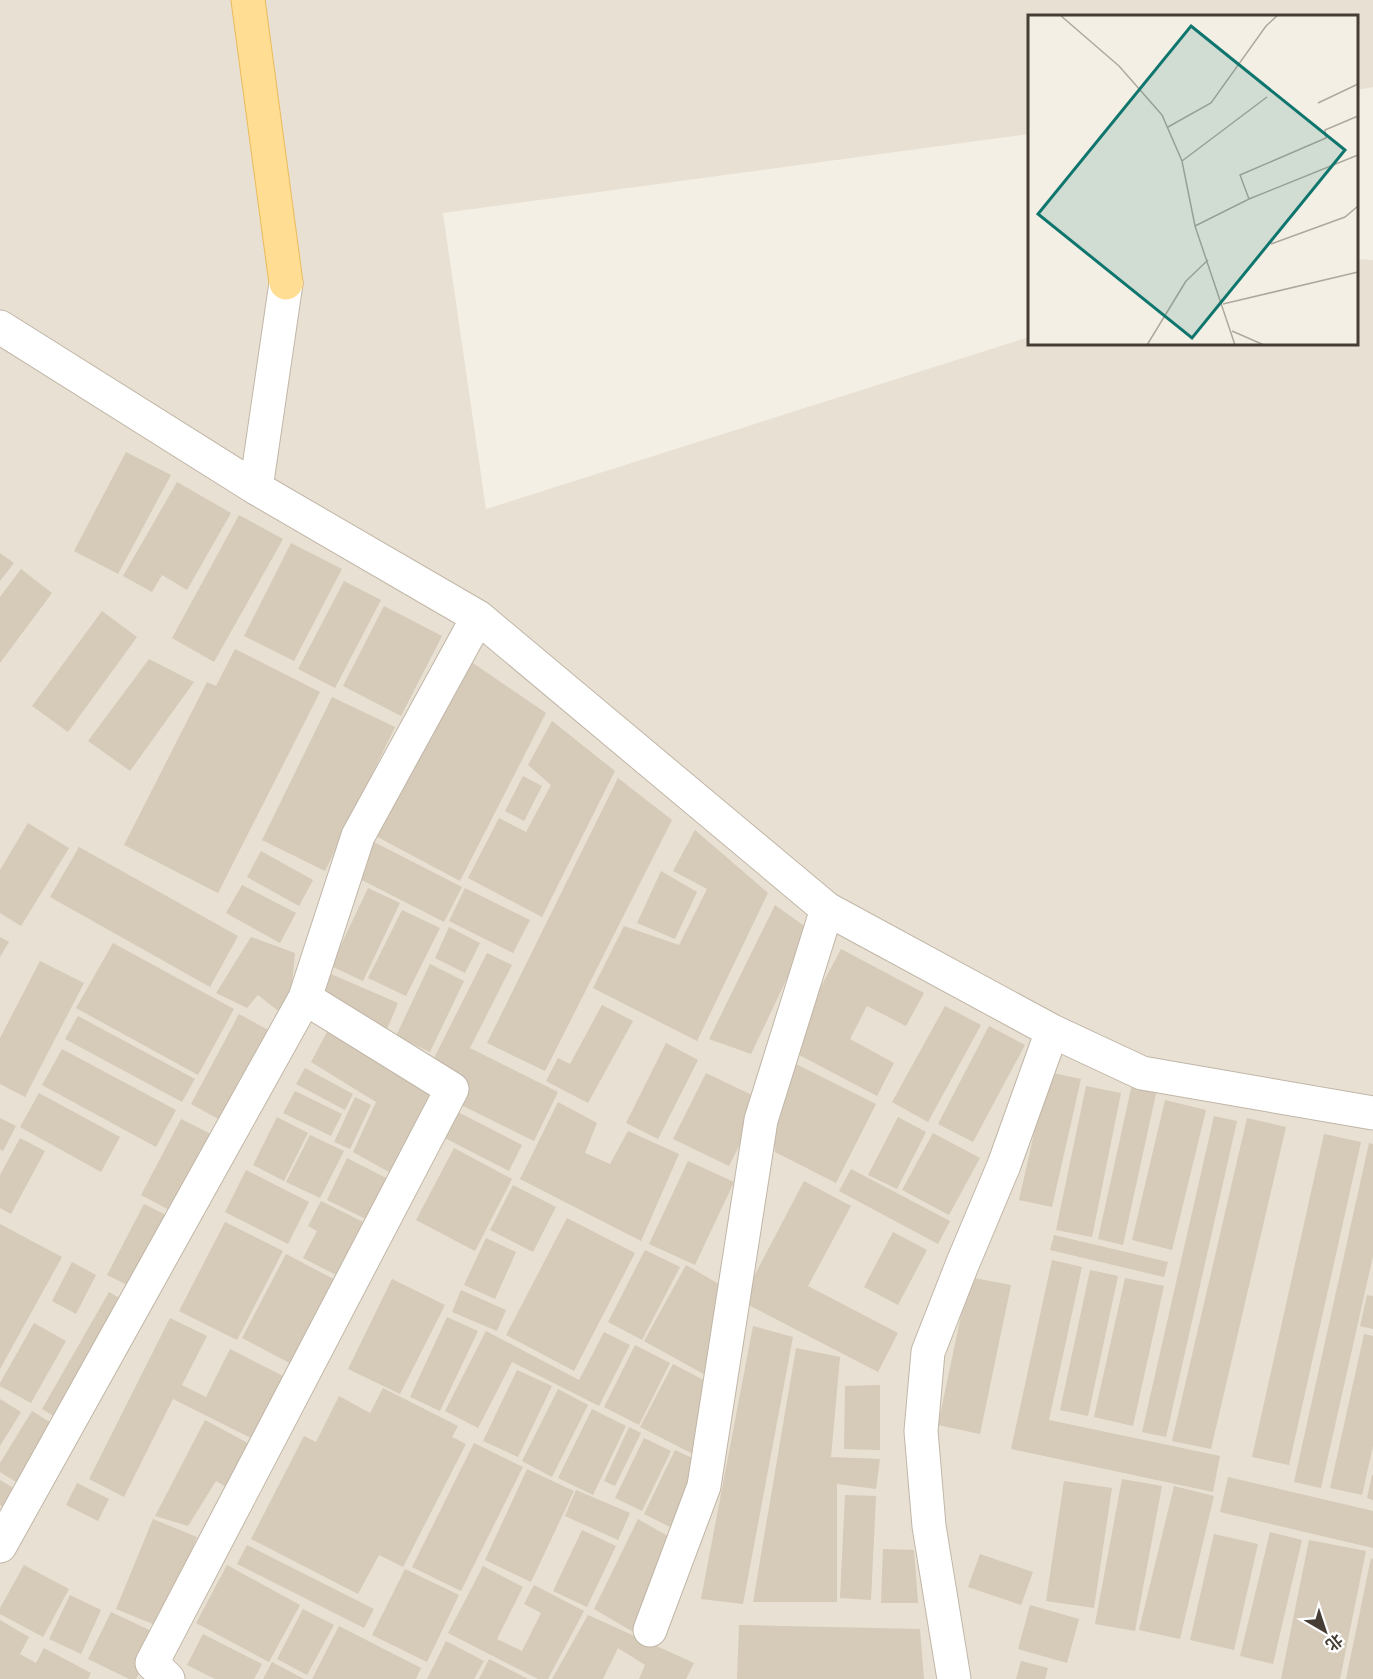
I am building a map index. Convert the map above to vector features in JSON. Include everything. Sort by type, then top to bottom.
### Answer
[{"type":"main road","points":[[248,0],[286,284]]},
{"type":"street","points":[[256,488],[286,284]]},
{"type":"street","points":[[0,327],[256,488],[477,617],[827,909],[1053,1031],[1142,1073],[1373,1113]]},
{"type":"street","points":[[0,1546],[305,998],[358,836],[477,617]]},
{"type":"street","points":[[650,1630],[704,1486],[761,1120],[827,909]]},
{"type":"street","points":[[168,1679],[152,1663],[452,1089],[305,998]]},
{"type":"street","points":[[954,1679],[929,1526],[921,1431],[928,1352],[1004,1165],[1053,1031]]},
{"type":"shaded area","points":[[0,0],[1373,0],[1373,87],[1358,90],[1358,15],[1028,15],[1028,134],[443,213],[486,509],[1028,337],[1028,345],[1358,345],[1358,259],[1373,260],[1373,1679],[0,1679]]},
{"type":"building","points":[[126,452],[171,475],[118,574],[74,551]]},
{"type":"building","points":[[177,482],[231,513],[187,590],[162,575],[152,592],[123,576]]},
{"type":"building","points":[[239,515],[283,539],[214,662],[172,638]]},
{"type":"building","points":[[291,543],[342,569],[294,661],[244,636]]},
{"type":"building","points":[[0,553],[14,563],[0,581]]},
{"type":"building","points":[[21,569],[52,593],[0,663],[0,597]]},
{"type":"building","points":[[344,581],[381,600],[335,688],[298,669]]},
{"type":"building","points":[[384,606],[442,636],[401,716],[343,686]]},
{"type":"building","points":[[102,611],[137,637],[68,732],[32,706]]},
{"type":"building","points":[[235,649],[320,692],[218,893],[124,845],[207,682],[216,686]]},
{"type":"building","points":[[464,657],[546,713],[460,881],[372,834]]},
{"type":"building","points":[[149,659],[194,682],[130,771],[88,741]]},
{"type":"building","points":[[332,697],[395,727],[325,871],[262,840]]},
{"type":"building","points":[[552,721],[615,771],[542,917],[468,878],[499,818],[526,832],[551,785],[528,765]]},
{"type":"building","points":[[523,776],[542,786],[524,821],[505,811]]},
{"type":"building","points":[[618,778],[672,820],[545,1071],[487,1043]]},
{"type":"building","points":[[28,823],[69,848],[21,926],[0,913],[0,870]]},
{"type":"building","points":[[695,830],[768,893],[697,1041],[593,988],[624,926],[679,945],[707,889],[673,871]]},
{"type":"building","points":[[372,841],[462,887],[444,922],[354,876]]},
{"type":"building","points":[[79,847],[238,936],[210,987],[50,897]]},
{"type":"building","points":[[261,851],[313,880],[299,906],[247,877]]},
{"type":"building","points":[[661,871],[697,892],[675,939],[637,923]]},
{"type":"building","points":[[242,885],[296,913],[280,943],[226,913]]},
{"type":"building","points":[[368,888],[400,903],[363,981],[331,966]]},
{"type":"building","points":[[465,888],[530,920],[513,953],[449,921]]},
{"type":"building","points":[[775,905],[810,930],[751,1054],[709,1039]]},
{"type":"building","points":[[402,910],[440,928],[406,996],[368,978]]},
{"type":"building","points":[[449,927],[480,943],[465,973],[435,958]]},
{"type":"building","points":[[0,937],[9,942],[0,957]]},
{"type":"building","points":[[251,937],[295,953],[290,1006],[277,1010],[258,995],[247,1008],[216,993]]},
{"type":"building","points":[[113,943],[234,1009],[198,1075],[76,1008]]},
{"type":"building","points":[[841,949],[924,993],[906,1026],[867,1006],[850,1039],[894,1063],[877,1096],[788,1049]]},
{"type":"building","points":[[487,953],[512,965],[470,1048],[558,1092],[534,1141],[455,1102],[467,1079],[432,1062]]},
{"type":"building","points":[[40,961],[84,983],[25,1097],[0,1084],[0,1038]]},
{"type":"building","points":[[430,964],[464,981],[430,1052],[396,1036]]},
{"type":"building","points":[[331,974],[398,1003],[387,1029],[320,1000]]},
{"type":"building","points":[[602,1005],[633,1021],[588,1103],[546,1081],[558,1058],[570,1064]]},
{"type":"building","points":[[945,1006],[981,1025],[928,1122],[892,1102]]},
{"type":"building","points":[[239,1014],[270,1031],[222,1121],[191,1104]]},
{"type":"building","points":[[78,1016],[195,1079],[182,1102],[65,1039]]},
{"type":"building","points":[[989,1026],[1025,1045],[973,1142],[938,1124]]},
{"type":"building","points":[[327,1032],[433,1088],[396,1176],[353,1152],[376,1102],[311,1062]]},
{"type":"building","points":[[666,1043],[698,1060],[658,1139],[626,1123]]},
{"type":"building","points":[[62,1049],[176,1110],[156,1147],[42,1085]]},
{"type":"building","points":[[794,1063],[876,1104],[836,1183],[775,1152],[771,1109]]},
{"type":"building","points":[[305,1068],[353,1094],[345,1110],[296,1084]]},
{"type":"building","points":[[1048,1072],[1081,1079],[1052,1207],[1019,1200]]},
{"type":"building","points":[[706,1073],[762,1100],[729,1166],[673,1139]]},
{"type":"building","points":[[1132,1084],[1157,1089],[1123,1245],[1098,1239]]},
{"type":"building","points":[[1086,1086],[1121,1093],[1092,1237],[1056,1230]]},
{"type":"building","points":[[295,1091],[342,1114],[331,1136],[283,1113]]},
{"type":"building","points":[[39,1093],[120,1137],[101,1172],[20,1127]]},
{"type":"building","points":[[355,1097],[371,1105],[350,1149],[334,1142]]},
{"type":"building","points":[[1165,1100],[1206,1110],[1172,1250],[1132,1240]]},
{"type":"building","points":[[558,1102],[597,1123],[585,1153],[610,1164],[628,1131],[679,1154],[641,1241],[520,1179]]},
{"type":"building","points":[[454,1110],[522,1145],[509,1171],[441,1136]]},
{"type":"building","points":[[1214,1116],[1237,1121],[1166,1437],[1142,1432]]},
{"type":"building","points":[[277,1117],[308,1133],[284,1181],[253,1165]]},
{"type":"building","points":[[898,1117],[926,1132],[897,1189],[868,1175]]},
{"type":"building","points":[[0,1118],[16,1126],[3,1151],[0,1149]]},
{"type":"building","points":[[1247,1118],[1286,1127],[1211,1449],[1172,1441]]},
{"type":"building","points":[[181,1119],[215,1136],[175,1213],[141,1195]]},
{"type":"building","points":[[933,1133],[980,1158],[949,1215],[902,1190]]},
{"type":"building","points":[[1324,1134],[1361,1142],[1289,1465],[1252,1457]]},
{"type":"building","points":[[310,1135],[344,1151],[320,1198],[286,1182]]},
{"type":"building","points":[[20,1138],[45,1151],[11,1214],[0,1208],[0,1175]]},
{"type":"building","points":[[1369,1143],[1373,1144],[1373,1256],[1321,1488],[1294,1482]]},
{"type":"building","points":[[454,1148],[512,1179],[475,1251],[416,1220]]},
{"type":"building","points":[[347,1158],[394,1182],[374,1223],[327,1200]]},
{"type":"building","points":[[688,1161],[734,1182],[695,1265],[649,1244]]},
{"type":"building","points":[[851,1169],[950,1221],[938,1244],[839,1191]]},
{"type":"building","points":[[246,1170],[309,1202],[288,1244],[225,1212]]},
{"type":"building","points":[[804,1181],[851,1206],[808,1286],[898,1333],[878,1372],[741,1301]]},
{"type":"building","points":[[513,1185],[556,1207],[533,1252],[490,1230]]},
{"type":"building","points":[[321,1201],[363,1222],[336,1275],[303,1258],[317,1231],[308,1226]]},
{"type":"building","points":[[144,1204],[172,1218],[135,1289],[107,1275]]},
{"type":"building","points":[[567,1218],[635,1253],[574,1371],[506,1335]]},
{"type":"building","points":[[225,1222],[283,1251],[237,1340],[179,1311]]},
{"type":"building","points":[[0,1224],[62,1257],[0,1369]]},
{"type":"building","points":[[893,1232],[927,1250],[898,1305],[864,1287]]},
{"type":"building","points":[[1054,1235],[1168,1262],[1164,1277],[1050,1250]]},
{"type":"building","points":[[486,1238],[516,1252],[495,1299],[464,1285]]},
{"type":"building","points":[[645,1250],[680,1267],[642,1340],[608,1322]]},
{"type":"building","points":[[286,1254],[343,1284],[299,1368],[242,1338]]},
{"type":"building","points":[[1052,1260],[1082,1267],[1049,1420],[1220,1456],[1213,1492],[1011,1449]]},
{"type":"building","points":[[72,1262],[96,1275],[76,1314],[52,1301]]},
{"type":"building","points":[[686,1265],[724,1287],[709,1377],[644,1341]]},
{"type":"building","points":[[1090,1270],[1118,1276],[1088,1416],[1060,1410]]},
{"type":"building","points":[[969,1277],[1011,1285],[980,1434],[938,1425]]},
{"type":"building","points":[[1125,1278],[1164,1286],[1133,1426],[1094,1417]]},
{"type":"building","points":[[392,1279],[445,1305],[400,1394],[348,1369]]},
{"type":"building","points":[[461,1290],[506,1310],[497,1331],[452,1312]]},
{"type":"building","points":[[109,1292],[128,1303],[60,1420],[42,1409]]},
{"type":"building","points":[[1367,1295],[1373,1296],[1373,1329],[1360,1326]]},
{"type":"building","points":[[447,1317],[478,1331],[440,1411],[410,1397]]},
{"type":"building","points":[[170,1318],[207,1336],[182,1385],[206,1397],[230,1349],[293,1381],[261,1443],[173,1399],[124,1497],[89,1479]]},
{"type":"building","points":[[34,1323],[66,1341],[31,1403],[0,1386],[0,1383]]},
{"type":"building","points":[[753,1326],[793,1337],[743,1604],[701,1599]]},
{"type":"building","points":[[486,1331],[579,1380],[604,1332],[630,1345],[599,1406],[512,1362],[478,1428],[445,1411]]},
{"type":"building","points":[[1364,1334],[1373,1336],[1373,1446],[1362,1495],[1330,1488]]},
{"type":"building","points":[[635,1345],[670,1363],[639,1425],[604,1407]]},
{"type":"building","points":[[796,1348],[840,1357],[831,1457],[880,1459],[876,1489],[837,1484],[837,1602],[753,1602]]},
{"type":"building","points":[[673,1364],[715,1386],[693,1454],[640,1427]]},
{"type":"building","points":[[517,1370],[552,1386],[518,1457],[483,1441]]},
{"type":"building","points":[[880,1385],[880,1450],[844,1449],[845,1386]]},
{"type":"building","points":[[383,1388],[458,1426],[452,1437],[466,1444],[403,1567],[379,1555],[358,1594],[251,1539],[304,1436],[316,1442],[339,1396],[370,1413]]},
{"type":"building","points":[[558,1389],[588,1405],[552,1477],[522,1461]]},
{"type":"building","points":[[0,1399],[21,1412],[0,1446]]},
{"type":"building","points":[[592,1409],[626,1426],[593,1495],[558,1478]]},
{"type":"building","points":[[32,1411],[61,1429],[24,1487],[0,1472],[0,1463]]},
{"type":"building","points":[[205,1420],[257,1448],[233,1491],[216,1481],[188,1526],[155,1516]]},
{"type":"building","points":[[629,1427],[641,1433],[615,1486],[604,1481]]},
{"type":"building","points":[[644,1438],[671,1451],[642,1511],[615,1498]]},
{"type":"building","points":[[474,1443],[523,1467],[461,1591],[412,1567]]},
{"type":"building","points":[[675,1450],[703,1463],[672,1528],[644,1514]]},
{"type":"building","points":[[527,1469],[574,1491],[531,1582],[485,1560]]},
{"type":"building","points":[[1373,1475],[1373,1500],[1367,1498]]},
{"type":"building","points":[[1228,1477],[1373,1511],[1373,1548],[1220,1512]]},
{"type":"building","points":[[1122,1479],[1162,1486],[1135,1631],[1095,1624]]},
{"type":"building","points":[[0,1480],[22,1493],[10,1511],[0,1505]]},
{"type":"building","points":[[1064,1481],[1112,1488],[1094,1608],[1046,1601]]},
{"type":"building","points":[[77,1483],[109,1499],[98,1521],[66,1505]]},
{"type":"building","points":[[1174,1486],[1214,1496],[1180,1639],[1139,1630]]},
{"type":"building","points":[[576,1490],[630,1513],[618,1540],[565,1516]]},
{"type":"building","points":[[845,1495],[876,1496],[871,1600],[840,1598]]},
{"type":"building","points":[[153,1519],[197,1537],[160,1627],[116,1609]]},
{"type":"building","points":[[638,1519],[678,1542],[635,1633],[594,1609]]},
{"type":"building","points":[[582,1530],[616,1546],[587,1607],[553,1591]]},
{"type":"building","points":[[1270,1532],[1302,1540],[1273,1664],[1240,1656]]},
{"type":"building","points":[[1214,1534],[1258,1544],[1234,1650],[1190,1640]]},
{"type":"building","points":[[1309,1540],[1366,1551],[1340,1679],[1281,1679]]},
{"type":"building","points":[[247,1545],[374,1609],[364,1628],[237,1564]]},
{"type":"building","points":[[883,1549],[914,1550],[918,1603],[881,1603]]},
{"type":"building","points":[[980,1554],[1033,1572],[1021,1605],[968,1587]]},
{"type":"building","points":[[1371,1558],[1373,1559],[1373,1679],[1346,1679]]},
{"type":"building","points":[[24,1565],[69,1589],[43,1637],[0,1614],[0,1608]]},
{"type":"building","points":[[227,1565],[300,1605],[269,1662],[196,1623]]},
{"type":"building","points":[[483,1566],[523,1587],[497,1639],[522,1651],[541,1613],[524,1604],[534,1585],[584,1611],[548,1679],[538,1679],[448,1633]]},
{"type":"building","points":[[405,1569],[459,1595],[427,1662],[372,1635]]},
{"type":"building","points":[[70,1595],[101,1610],[81,1654],[49,1639]]},
{"type":"building","points":[[1030,1605],[1079,1619],[1067,1663],[1018,1649]]},
{"type":"building","points":[[303,1609],[334,1625],[307,1675],[277,1659]]},
{"type":"building","points":[[111,1612],[158,1634],[136,1679],[129,1679],[88,1659]]},
{"type":"building","points":[[588,1615],[694,1663],[686,1679],[639,1679],[645,1665],[618,1648],[603,1679],[552,1679]]},
{"type":"building","points":[[0,1620],[29,1637],[20,1654],[36,1663],[44,1648],[91,1673],[88,1679],[0,1679]]},
{"type":"building","points":[[739,1625],[920,1629],[924,1679],[737,1679]]},
{"type":"building","points":[[339,1626],[421,1668],[416,1679],[312,1679]]},
{"type":"building","points":[[203,1634],[262,1664],[254,1679],[215,1679],[187,1665]]},
{"type":"building","points":[[446,1641],[484,1661],[474,1679],[427,1679]]},
{"type":"building","points":[[489,1659],[528,1679],[479,1679]]},
{"type":"building","points":[[1021,1661],[1048,1668],[1045,1679],[1016,1679]]},
{"type":"building","points":[[272,1662],[304,1679],[263,1679]]}]
